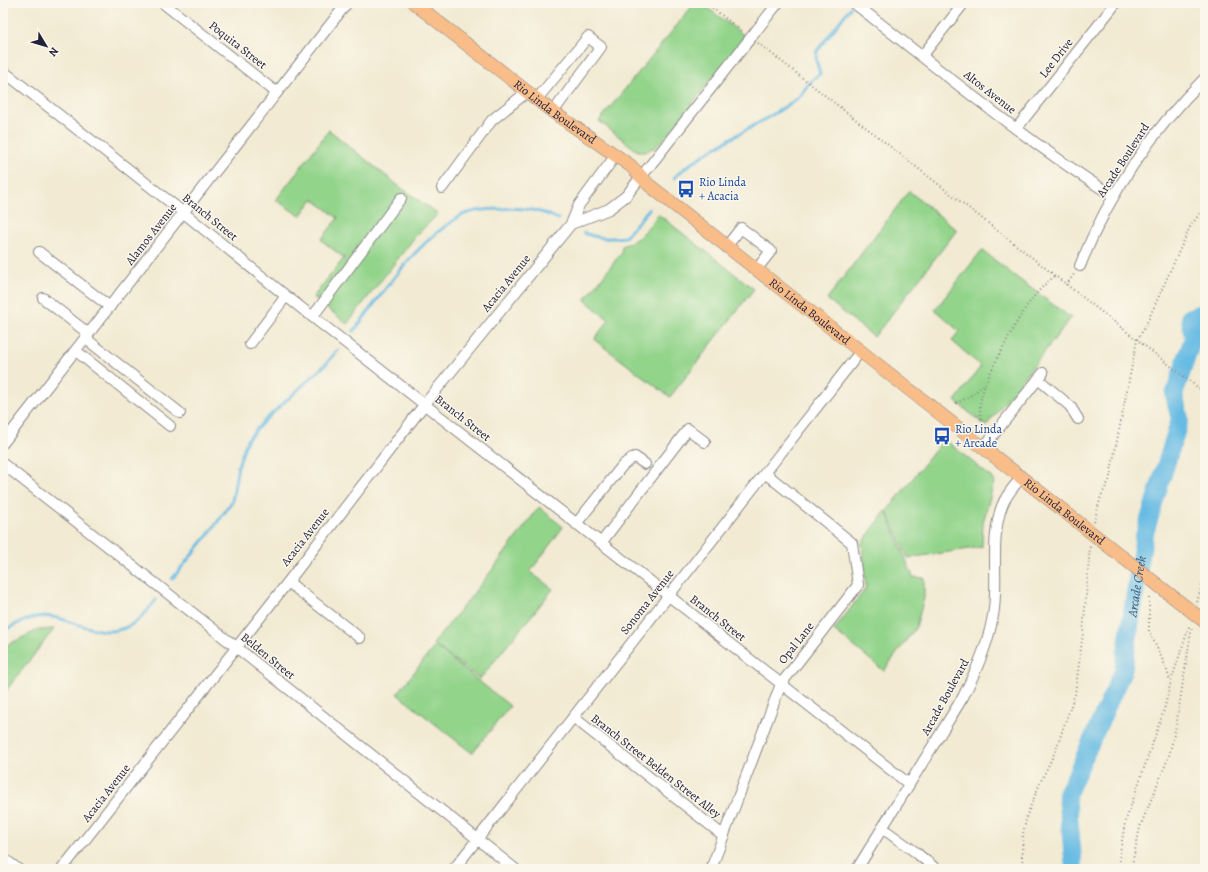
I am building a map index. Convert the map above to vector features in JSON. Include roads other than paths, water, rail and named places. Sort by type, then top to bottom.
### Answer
[{"type":"main road","name":"Rio Linda Boulevard","points":[[414,3],[553,112],[631,166],[649,185],[726,247],[1179,602],[1202,618]]},
{"type":"street","name":"Poquita Street","points":[[163,3],[277,93]]},
{"type":"street","name":"Alamos Avenue","points":[[3,443],[347,3]]},
{"type":"street","name":"Acacia Avenue","points":[[571,224],[609,209],[626,196],[778,3]]},
{"type":"street","name":"Altos Avenue","points":[[854,3],[1016,129],[1113,196]]},
{"type":"street","points":[[922,56],[964,3]]},
{"type":"street","name":"Lee Drive","points":[[1016,129],[1116,3]]},
{"type":"street","points":[[442,188],[492,120],[532,95],[588,37],[601,47],[553,112]]},
{"type":"street","name":"Branch Street","points":[[3,71],[184,213],[286,296],[909,784]]},
{"type":"street","name":"Arcade Boulevard","points":[[1080,266],[1096,229],[1113,196],[1139,156],[1161,126],[1205,78]]},
{"type":"street","name":"Acacia Avenue","points":[[62,869],[288,582],[424,404],[571,224],[579,205],[616,155]]},
{"type":"street","points":[[313,316],[401,198]]},
{"type":"street","points":[[726,247],[741,228],[753,237],[771,251],[756,270]]},
{"type":"street","points":[[39,252],[110,307]]},
{"type":"street","points":[[250,344],[286,296]]},
{"type":"street","points":[[43,298],[180,413]]},
{"type":"street","points":[[76,351],[170,426]]},
{"type":"street","name":"Sonoma Avenue","points":[[454,869],[860,352]]},
{"type":"street","points":[[983,448],[1040,376],[1070,406],[1078,419]]},
{"type":"street","points":[[158,416],[168,404]]},
{"type":"street","points":[[601,542],[688,429],[705,442]]},
{"type":"street","points":[[576,524],[623,465],[635,457],[645,464]]},
{"type":"street","name":"Belden Street","points":[[3,464],[515,869]]},
{"type":"street","name":"Opal Lane","points":[[711,869],[781,684],[858,586],[852,543],[764,474]]},
{"type":"street","name":"Arcade Boulevard","points":[[857,869],[963,698],[984,652],[994,609],[996,587],[997,524],[1003,504],[1021,478]]},
{"type":"street","points":[[288,582],[360,638]]},
{"type":"street","name":"Branch Street Belden Street Alley","points":[[573,717],[724,836]]},
{"type":"street","points":[[882,828],[936,869]]},
{"type":"street","points":[[3,858],[18,869]]},
{"type":"waterway","points":[[674,178],[686,167],[708,152],[774,114],[795,100],[812,80],[820,74],[816,60],[817,51],[851,7]]},
{"type":"waterway","points":[[354,331],[408,261],[433,236],[460,216],[482,210],[516,208],[538,211],[558,219]]},
{"type":"waterway","points":[[584,233],[604,238],[625,237],[649,209]]},
{"type":"waterway","name":"Arcade Creek","points":[[1074,869],[1067,795],[1123,671],[1144,536],[1180,419],[1174,395],[1193,338],[1190,317],[1205,312]]},
{"type":"waterway","points":[[172,579],[208,535],[232,502],[238,466],[247,440],[264,421],[326,364],[338,350]]},
{"type":"waterway","points":[[3,631],[28,619],[45,616],[58,618],[96,630],[112,631],[129,626],[140,619],[156,600]]},
{"type":"place","name":"Rio Linda + Acacia","points":[[686,189]]},
{"type":"place","name":"Rio Linda + Arcade","points":[[942,436]]}]
